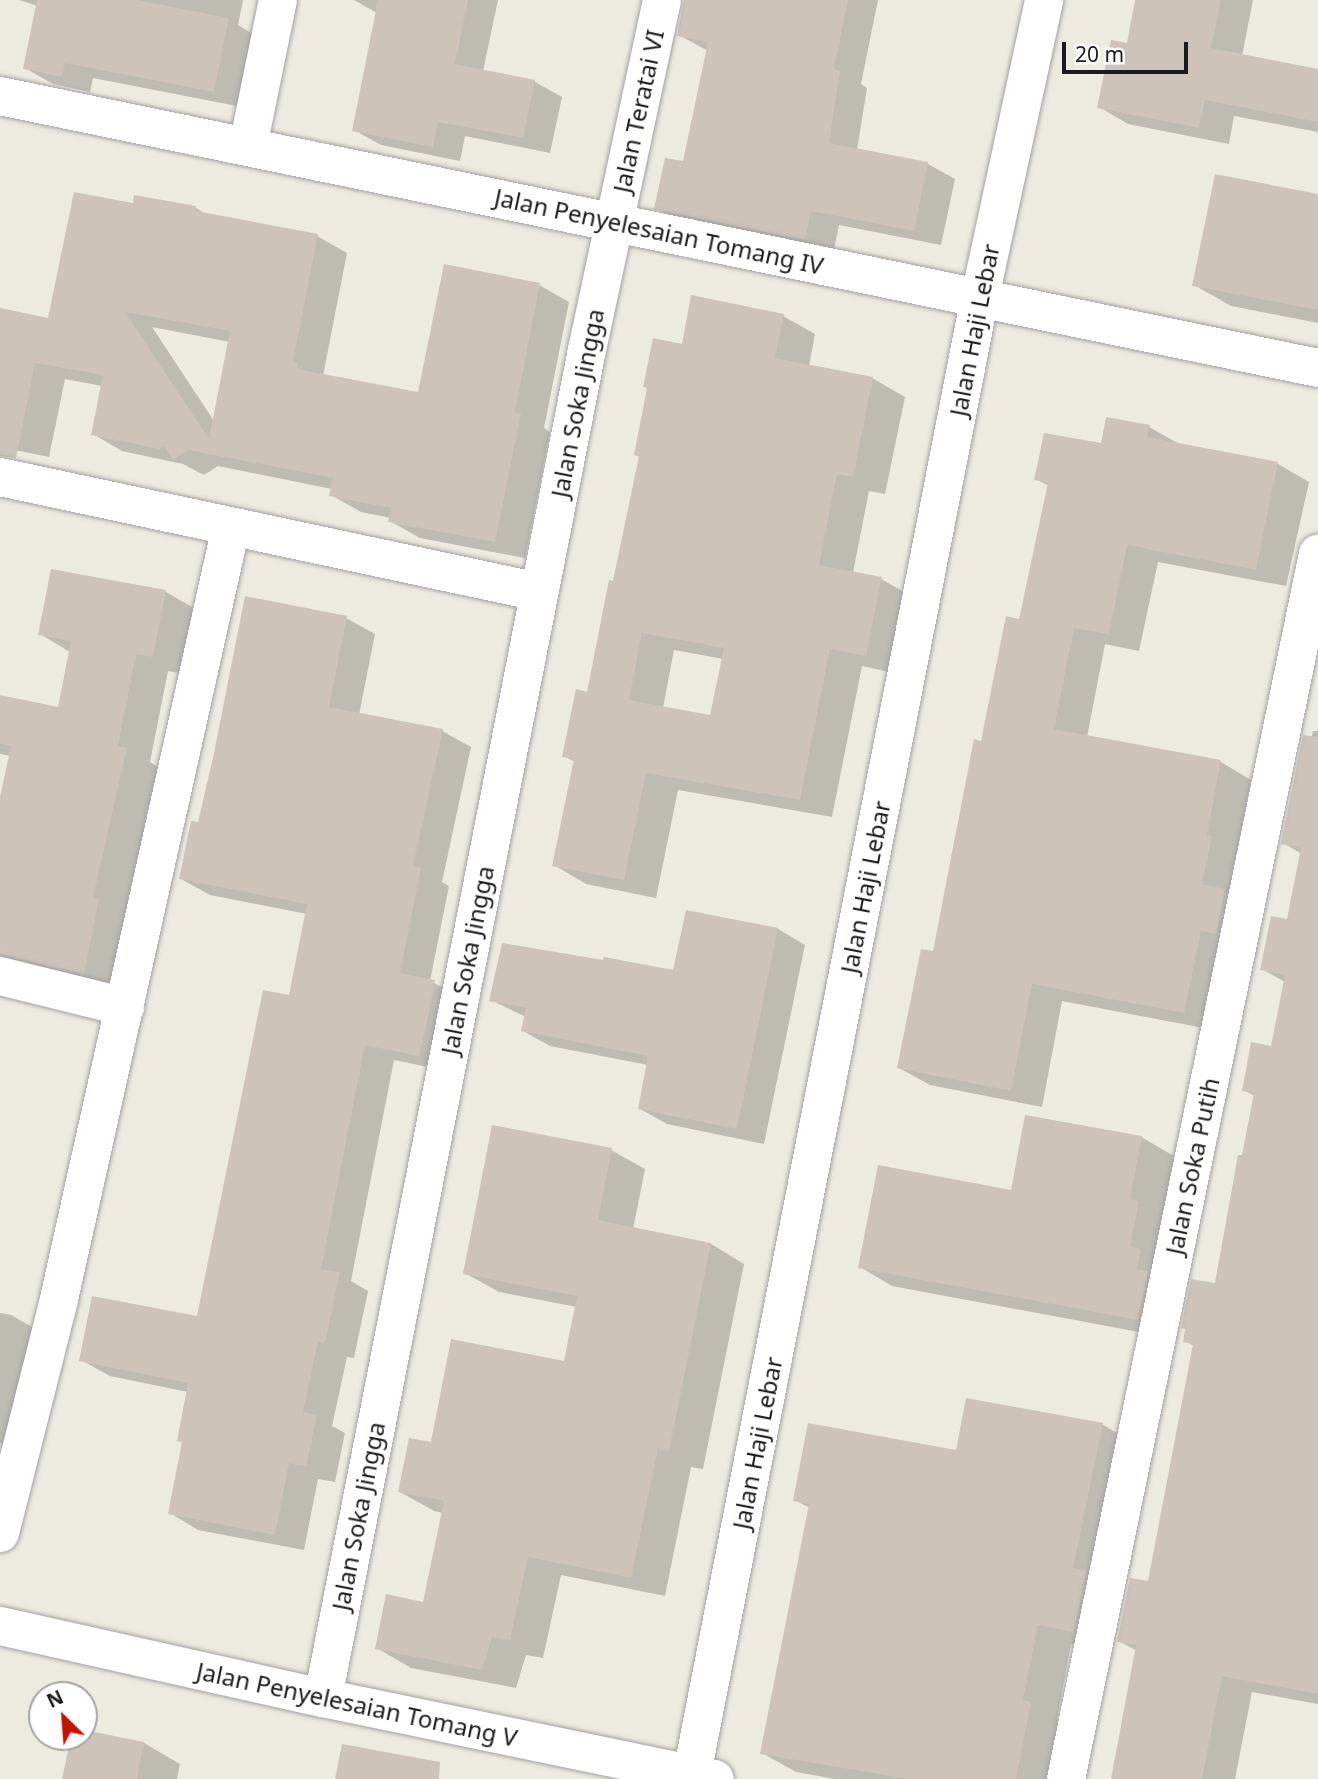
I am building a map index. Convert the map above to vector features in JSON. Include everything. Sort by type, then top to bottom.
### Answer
[{"type":"street","points":[[248,146],[278,0]]},
{"type":"street","name":"Jalan Teratai VI","points":[[614,222],[662,0]]},
{"type":"street","name":"Jalan Haji Lebar","points":[[700,1778],[980,297],[1044,0]]},
{"type":"street","name":"Jalan Penyelesaian Tomang IV","points":[[0,96],[1318,368]]},
{"type":"street","name":"Jalan Soka Jingga","points":[[323,1698],[614,222]]},
{"type":"street","points":[[0,477],[539,592]]},
{"type":"street","points":[[0,1533],[59,1299],[231,527]]},
{"type":"street","name":"Jalan Soka Putih","points":[[1066,1779],[1318,554]]},
{"type":"street","points":[[0,976],[125,1007]]},
{"type":"street","name":"Jalan Penyelesaian Tomang V","points":[[0,1626],[700,1778]]},
{"type":"building","points":[[37,0],[138,0],[229,18],[214,92],[65,63],[62,77],[23,69]]},
{"type":"building","points":[[378,0],[468,0],[455,64],[535,80],[523,138],[438,122],[433,147],[352,131]]},
{"type":"building","points":[[684,0],[848,0],[834,69],[840,71],[829,143],[928,162],[914,231],[811,211],[805,240],[654,209],[665,158],[683,161],[708,42],[677,36]]},
{"type":"building","points":[[1135,0],[1221,0],[1211,48],[1318,69],[1318,122],[1205,100],[1199,128],[1097,108],[1111,40],[1127,43]]},
{"type":"building","points":[[1215,174],[1318,194],[1318,310],[1192,286]]},
{"type":"building","points":[[74,192],[133,203],[134,195],[196,206],[196,211],[318,234],[293,362],[298,363],[297,369],[418,392],[444,264],[540,283],[515,412],[521,413],[495,542],[388,522],[391,508],[329,496],[333,478],[188,450],[173,460],[164,446],[159,449],[91,435],[103,375],[35,363],[16,458],[0,456],[0,308],[48,318]],"holes":[[[125,312],[230,331],[209,439]]]},
{"type":"building","points":[[691,295],[784,314],[775,358],[873,377],[853,477],[837,474],[819,565],[882,577],[866,656],[830,649],[800,800],[646,773],[624,880],[552,866],[574,759],[562,757],[576,689],[587,692],[609,580],[613,581],[639,456],[634,455],[653,338],[682,344]],"holes":[[[642,633],[724,648],[710,715],[629,700]]]},
{"type":"building","points":[[1106,417],[1150,425],[1147,437],[1278,462],[1256,570],[1127,545],[1109,634],[1074,628],[1054,729],[1221,760],[1207,835],[1212,836],[1202,884],[1225,889],[1216,934],[1201,931],[1184,1013],[1032,984],[1011,1091],[897,1068],[921,949],[933,951],[974,739],[981,741],[1006,616],[1019,619],[1048,483],[1034,480],[1044,433],[1101,443]]},
{"type":"building","points":[[51,569],[166,590],[153,657],[136,654],[118,746],[127,748],[93,898],[99,899],[84,974],[0,955],[0,797],[11,746],[0,744],[0,695],[58,707],[71,641],[38,635]]},
{"type":"building","points":[[245,596],[347,616],[329,707],[443,729],[413,866],[421,868],[400,973],[435,980],[427,1022],[419,1056],[365,1045],[321,1269],[340,1272],[325,1343],[318,1342],[303,1412],[317,1415],[306,1467],[289,1463],[275,1535],[168,1514],[182,1442],[177,1441],[188,1383],[79,1361],[92,1296],[197,1316],[263,990],[289,995],[307,904],[179,879],[191,821],[198,822],[213,758]]},
{"type":"building","points":[[1303,735],[1318,737],[1318,1694],[1222,1676],[1202,1779],[1111,1779],[1136,1645],[1117,1642],[1130,1578],[1148,1581],[1193,1344],[1183,1342],[1185,1329],[1181,1328],[1191,1279],[1215,1283],[1238,1155],[1242,1155],[1254,1093],[1242,1091],[1251,1042],[1271,1046],[1285,975],[1260,970],[1271,916],[1287,919],[1301,848],[1281,844]]},
{"type":"building","points":[[686,910],[778,928],[737,1129],[638,1109],[648,1056],[521,1031],[526,1008],[489,1001],[502,943],[673,970]]},
{"type":"building","points":[[1025,1115],[1142,1136],[1130,1199],[1139,1201],[1130,1247],[1141,1249],[1137,1269],[1148,1271],[1138,1320],[858,1268],[878,1165],[1011,1190]]},
{"type":"building","points":[[492,1125],[612,1148],[598,1220],[711,1243],[669,1451],[658,1449],[631,1578],[528,1557],[510,1640],[492,1637],[482,1670],[375,1649],[386,1594],[423,1602],[444,1501],[398,1492],[409,1438],[431,1442],[451,1339],[564,1361],[577,1296],[463,1274]]},
{"type":"building","points":[[966,1398],[1103,1423],[1073,1568],[1087,1570],[1074,1632],[1038,1625],[1023,1700],[1031,1702],[1016,1779],[908,1779],[760,1754],[809,1504],[793,1501],[808,1423],[956,1450]]},
{"type":"building","points":[[98,1733],[144,1742],[137,1779],[62,1779],[68,1751],[98,1751]]},
{"type":"building","points":[[342,1744],[440,1762],[439,1779],[335,1779]]}]
